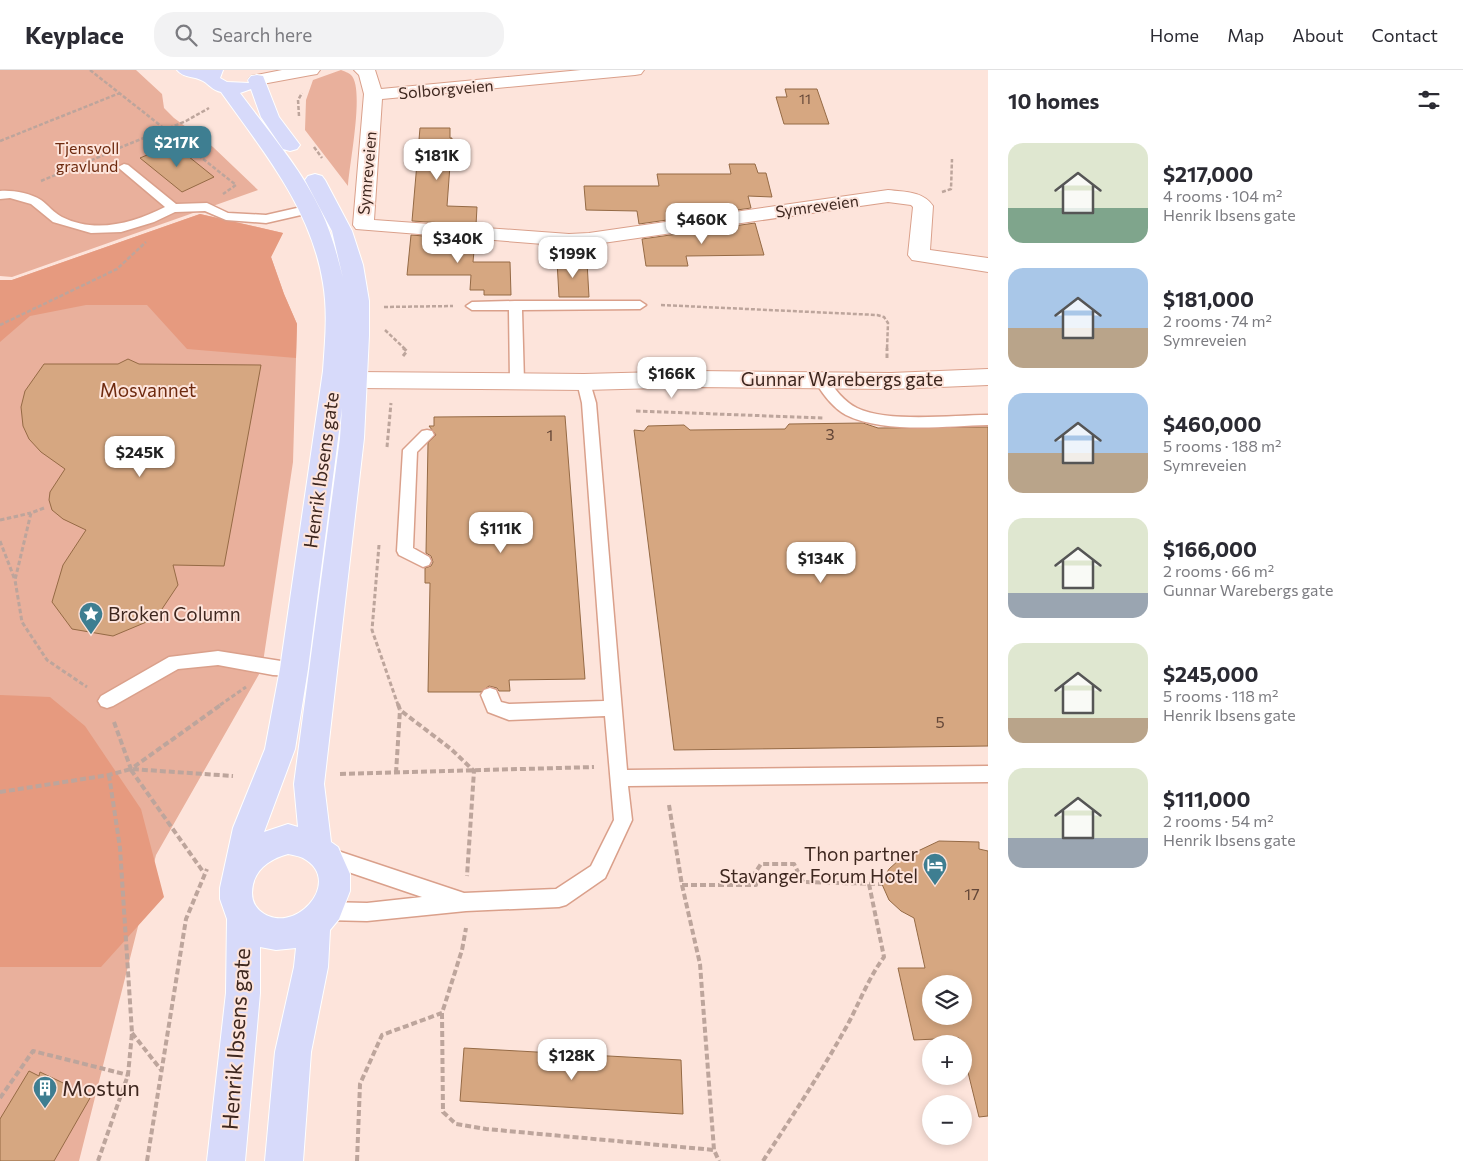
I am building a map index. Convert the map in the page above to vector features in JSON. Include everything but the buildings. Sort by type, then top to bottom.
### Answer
[{"type":"main road","points":[[186,70],[212,74],[216,84],[227,88],[244,87],[258,77]]},
{"type":"main road","name":"Henrik Ibsens gate","points":[[258,77],[270,116],[320,187],[342,231],[352,265],[358,301],[352,438],[309,784],[321,851]]},
{"type":"main road","name":"Henrik Ibsens gate","points":[[227,88],[291,176],[310,209],[324,245],[334,283],[338,321],[334,371],[283,669],[280,749],[249,828],[239,873]]},
{"type":"main road","points":[[284,1161],[293,1052],[320,917],[332,897],[335,882],[333,868],[321,851],[302,841],[273,843],[259,850],[247,860],[239,873],[235,889],[236,904],[243,917],[254,928],[268,934],[284,935],[300,931],[320,917]]},
{"type":"main road","name":"Henrik Ibsens gate","points":[[226,1161],[243,993],[243,917]]},
{"type":"street","points":[[258,77],[311,70]]},
{"type":"street","name":"Solborgveien","points":[[363,70],[367,72],[373,94],[437,91],[635,70]]},
{"type":"street","name":"Symreveien","points":[[373,94],[363,225],[545,240],[575,240],[879,197],[901,196],[918,200]]},
{"type":"street","points":[[918,200],[924,210],[919,255],[988,265]]},
{"type":"street","name":"Gunnar Warebergs gate","points":[[356,380],[517,382],[697,379],[891,381],[988,377]]},
{"type":"lane","points":[[124,167],[174,208]]},
{"type":"lane","points":[[5,194],[35,201],[57,219],[91,228],[121,228],[174,208],[207,207],[226,216],[266,219],[310,209]]},
{"type":"lane","points":[[515,305],[517,382]]},
{"type":"lane","points":[[472,306],[640,305]]},
{"type":"lane","points":[[822,381],[829,392],[851,411],[886,420],[988,420]]},
{"type":"lane","points":[[320,917],[466,902],[559,898],[598,872],[624,820],[613,708],[589,402],[584,382]]},
{"type":"lane","points":[[423,561],[405,551],[410,450],[428,436]]},
{"type":"lane","points":[[107,701],[175,662],[218,658],[283,669]]},
{"type":"lane","points":[[490,695],[494,707],[509,712],[613,708]]},
{"type":"lane","points":[[619,778],[695,779],[988,774]]},
{"type":"lane","points":[[321,851],[466,902]]},
{"type":"path","points":[[90,70],[236,185],[207,207]]},
{"type":"path","points":[[300,119],[298,100],[304,87]]},
{"type":"path","points":[[0,141],[120,93]]},
{"type":"path","points":[[5,194],[186,121],[209,108]]},
{"type":"path","points":[[311,143],[322,158]]},
{"type":"path","points":[[918,200],[951,189],[952,159]]},
{"type":"path","points":[[0,325],[117,269],[154,237],[162,214]]},
{"type":"path","points":[[640,305],[877,314],[884,317],[888,323],[887,366],[891,381]]},
{"type":"path","points":[[381,307],[472,306]]},
{"type":"path","points":[[386,448],[391,402]]},
{"type":"path","points":[[636,411],[826,418]]},
{"type":"path","points":[[0,520],[44,508]]},
{"type":"path","points":[[15,580],[30,513]]},
{"type":"path","points":[[0,541],[15,580],[22,622],[47,660],[107,701],[131,769],[204,873],[186,919],[147,1161]]},
{"type":"path","points":[[379,544],[372,630],[400,710],[396,773]]},
{"type":"path","points":[[131,769],[283,669]]},
{"type":"path","points":[[400,710],[451,750],[474,771]]},
{"type":"path","points":[[332,774],[598,767]]},
{"type":"path","points":[[0,792],[131,769],[233,776]]},
{"type":"path","points":[[467,878],[474,771]]},
{"type":"path","points":[[98,1161],[128,1075],[132,1033],[120,848],[109,774]]},
{"type":"path","points":[[669,804],[682,885],[700,964],[714,1150],[719,1161]]},
{"type":"path","points":[[682,885],[756,885],[755,873],[762,864],[794,864],[803,882],[882,884]]},
{"type":"path","points":[[763,1161],[815,1083],[852,1018],[875,968],[884,957],[868,884]]},
{"type":"path","points":[[466,922],[462,950],[442,1013],[443,1112],[448,1120],[454,1124],[486,1129],[714,1150]]},
{"type":"path","points":[[357,1161],[360,1084],[382,1035],[442,1013]]},
{"type":"path","points":[[132,1033],[162,1071]]},
{"type":"path","points":[[0,1098],[34,1051],[128,1075]]},
{"type":"green space","name":"Tjensvoll gravlund","points":[[0,70],[136,70],[162,94],[164,108],[174,118],[213,147],[258,190],[12,277],[0,276]]},
{"type":"green space","points":[[341,70],[351,75],[355,83],[357,95],[348,186],[305,130],[306,100],[313,80]]},
{"type":"green space","name":"Mosvannet","points":[[200,214],[283,233],[271,257],[297,324],[293,462],[262,669],[156,855],[79,1161],[0,1161],[0,280],[12,280]]},
{"type":"shaded area","points":[[200,214],[283,233],[271,257],[297,324],[296,358],[187,349],[147,305],[86,305],[30,316],[0,342],[0,280],[12,280]]},
{"type":"shaded area","points":[[0,695],[50,697],[85,726],[141,809],[164,897],[101,967],[0,967]]},
{"type":"place","name":"Broken Column","points":[[91,635]]},
{"type":"place","name":"Thon partner Stavanger Forum Hotel","points":[[935,886]]},
{"type":"place","name":"Mostun","points":[[45,1109]]}]
